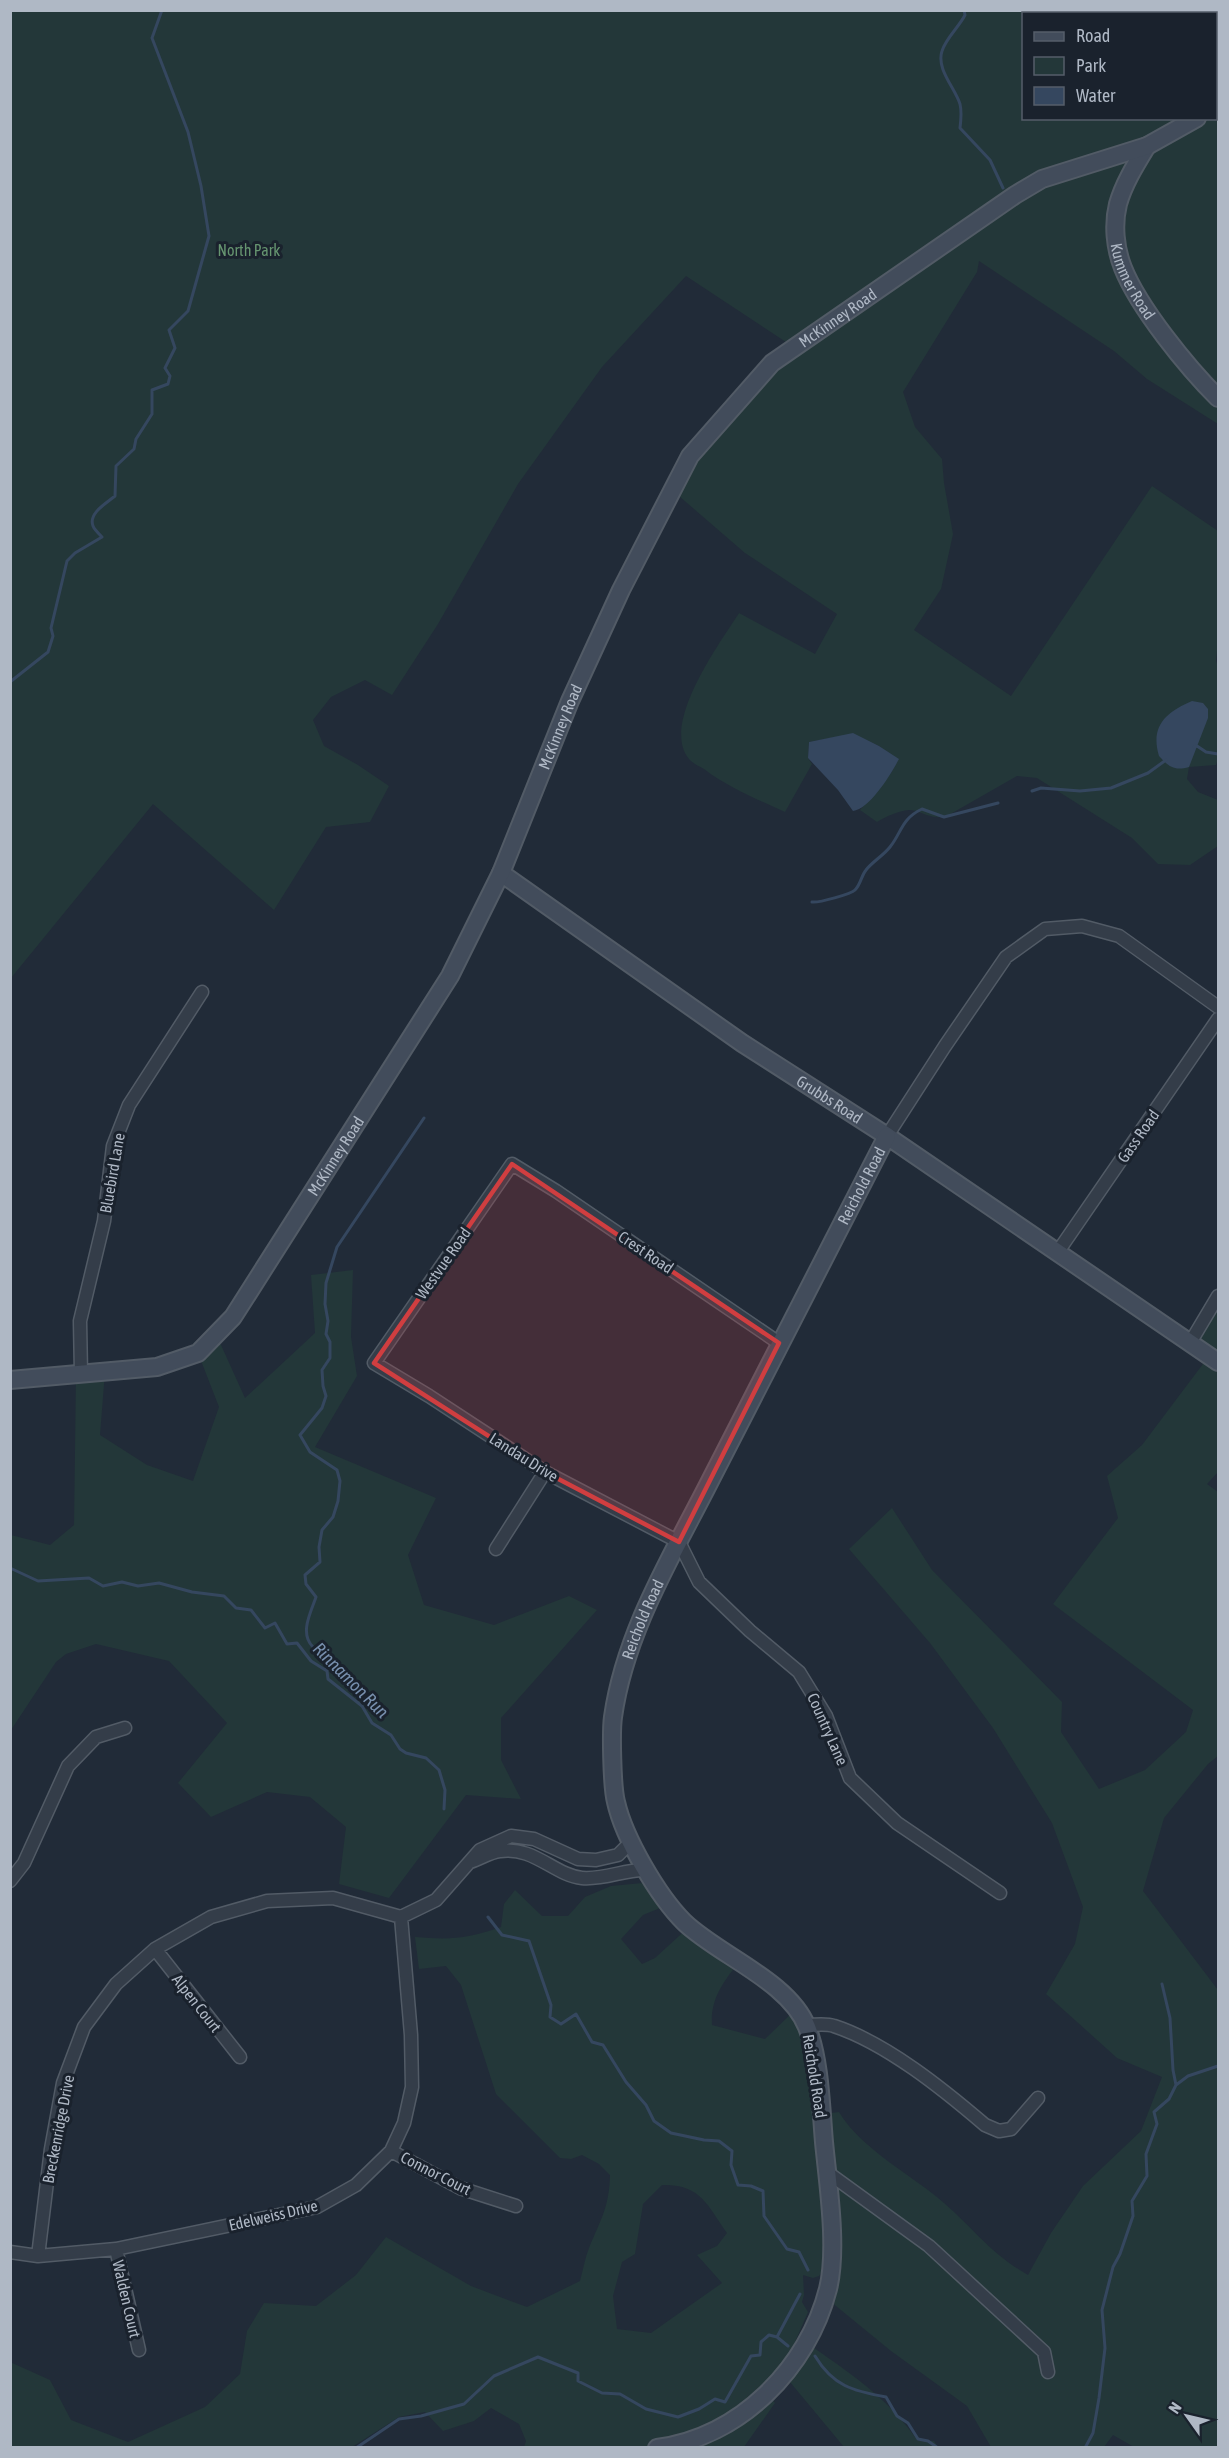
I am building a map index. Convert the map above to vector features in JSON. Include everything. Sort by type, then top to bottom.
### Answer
[{"type":"street","name":"McKinney Road","points":[[10,1380],[158,1367],[198,1353],[233,1317],[450,976],[501,873],[570,701],[621,590],[690,456],[772,363],[860,304],[953,237],[1042,179],[1147,146],[1193,120]]},
{"type":"street","name":"Kummer Road","points":[[1147,146],[1129,176],[1118,205],[1115,238],[1122,267],[1138,297],[1218,398]]},
{"type":"street","name":"Grubbs Road","points":[[501,873],[734,1037],[887,1136],[1218,1362]]},
{"type":"street","name":"Reichold Road","points":[[657,2448],[675,2445],[705,2435],[739,2416],[780,2382],[792,2368],[813,2334],[829,2286],[832,2233],[814,2060],[806,2025],[771,1984],[685,1923],[657,1889],[646,1870],[631,1842],[615,1801],[612,1719],[634,1634],[779,1343],[887,1136],[1006,957],[1045,929],[1082,926],[1119,936],[1218,1007]]},
{"type":"street","name":"Bluebird Lane","points":[[81,1374],[80,1321],[104,1221],[113,1146],[118,1129],[129,1105],[202,992]]},
{"type":"street","name":"Gass Road","points":[[1057,1253],[1218,1019]]},
{"type":"street","name":"Crest Road","points":[[512,1164],[556,1191],[779,1343]]},
{"type":"street","name":"Westvue Road","points":[[374,1363],[512,1164]]},
{"type":"street","points":[[1190,1343],[1218,1296]]},
{"type":"street","name":"Landau Drive","points":[[374,1363],[545,1472],[679,1542]]},
{"type":"street","points":[[496,1550],[545,1472]]},
{"type":"street","name":"Country Lane","points":[[679,1542],[699,1582],[799,1672],[826,1716],[850,1779],[897,1822],[1000,1893]]},
{"type":"street","points":[[10,1881],[24,1863],[68,1766],[96,1737],[125,1728]]},
{"type":"street","points":[[401,1917],[436,1900],[480,1850],[511,1836],[534,1839],[578,1859],[596,1860],[618,1855],[631,1842]]},
{"type":"street","points":[[470,1862],[483,1859],[499,1851],[517,1851],[542,1859],[580,1878],[602,1878],[623,1872],[646,1870]]},
{"type":"street","name":"Breckenridge Drive","points":[[38,2256],[51,2148],[63,2083],[84,2026],[116,1984],[155,1949],[211,1917],[267,1901],[333,1898],[401,1917]]},
{"type":"street","name":"Edelweiss Drive","points":[[10,2252],[38,2256],[116,2249],[317,2207],[356,2185],[391,2151],[404,2123],[412,2087],[411,2035],[401,1917]]},
{"type":"street","name":"Alpen Court","points":[[155,1949],[240,2057]]},
{"type":"street","points":[[806,2025],[832,2025],[862,2038],[913,2069],[985,2124],[999,2131],[1011,2129],[1038,2098]]},
{"type":"street","name":"Connor Court","points":[[391,2151],[460,2188],[516,2206]]},
{"type":"street","points":[[827,2172],[929,2247],[1044,2352],[1048,2372]]},
{"type":"street","name":"Walden Court","points":[[116,2249],[139,2350]]},
{"type":"highlighted area","points":[[512,1164],[779,1343],[679,1542],[545,1472],[374,1363]]},
{"type":"green space","name":"North Park","points":[[11,11],[1218,11],[1218,424],[1147,379],[1114,351],[979,261],[977,272],[903,392],[915,427],[942,459],[953,534],[941,589],[914,630],[1011,696],[1152,486],[1218,531],[1216,660],[1218,668],[1218,759],[1216,765],[1189,767],[1187,779],[1198,792],[1218,800],[1218,846],[1190,865],[1158,864],[1132,838],[1037,778],[1017,776],[947,816],[934,817],[909,810],[893,814],[877,822],[860,810],[891,773],[898,759],[879,746],[853,734],[809,742],[808,758],[812,764],[785,812],[733,788],[689,759],[682,744],[682,726],[687,705],[707,663],[739,613],[815,654],[837,614],[745,553],[672,490],[690,456],[792,346],[686,276],[602,367],[518,484],[438,624],[392,695],[365,680],[331,697],[313,720],[324,746],[389,786],[370,822],[326,827],[274,910],[153,804],[11,978]]},
{"type":"green space","points":[[353,1270],[351,1337],[357,1376],[315,1447],[436,1498],[408,1555],[424,1605],[494,1625],[569,1596],[597,1610],[501,1718],[501,1760],[521,1799],[466,1795],[389,1898],[339,1884],[346,1827],[310,1797],[267,1792],[211,1817],[178,1783],[227,1723],[169,1661],[96,1644],[66,1654],[56,1662],[11,1730],[11,1535],[50,1545],[74,1525],[76,1375],[105,1372],[100,1435],[147,1465],[193,1481],[219,1407],[198,1353],[216,1334],[245,1398],[315,1333],[311,1275]]},
{"type":"green space","points":[[1218,1296],[1218,1472],[1207,1484],[1218,1492],[1218,1756],[1208,1764],[1164,1818],[1143,1891],[1218,1990],[1218,2447],[1134,2447],[1113,2435],[1104,2447],[991,2447],[967,2406],[891,2351],[825,2297],[830,2272],[823,2270],[819,2276],[813,2278],[803,2275],[802,2302],[808,2312],[789,2356],[807,2343],[880,2398],[918,2441],[934,2441],[938,2447],[844,2447],[785,2376],[766,2393],[775,2403],[744,2447],[524,2447],[526,2441],[519,2424],[491,2408],[474,2421],[443,2431],[425,2412],[399,2417],[352,2447],[11,2447],[10,2362],[50,2380],[71,2420],[128,2442],[205,2407],[240,2374],[247,2331],[264,2303],[316,2306],[356,2275],[386,2237],[471,2286],[527,2307],[580,2281],[588,2252],[606,2205],[610,2175],[599,2164],[582,2155],[571,2159],[560,2158],[496,2094],[461,1985],[446,1966],[419,1969],[415,1937],[458,1938],[501,1927],[504,1904],[515,1890],[542,1916],[568,1916],[585,1897],[611,1886],[653,1882],[670,1904],[643,1915],[621,1939],[642,1964],[655,1958],[690,1926],[739,1962],[723,1983],[716,1999],[712,2025],[765,2039],[795,2010],[822,2114],[839,2112],[860,2138],[931,2192],[1003,2259],[1028,2275],[1051,2233],[1083,2186],[1141,2131],[1162,2077],[1117,2058],[1046,1994],[1075,1944],[1083,1907],[1052,1823],[993,1728],[930,1643],[849,1549],[892,1508],[932,1570],[1062,1702],[1061,1732],[1099,1789],[1145,1770],[1186,1732],[1193,1710],[1053,1604],[1118,1518],[1107,1476],[1142,1445],[1209,1356],[1190,1343]],"holes":[[[662,2185],[686,2188],[702,2198],[727,2233],[717,2246],[697,2255],[722,2283],[651,2333],[617,2329],[613,2296],[622,2262],[635,2254],[643,2204]]]},
{"type":"water","points":[[1192,701],[1203,703],[1208,709],[1208,718],[1189,767],[1179,769],[1169,765],[1159,756],[1157,736],[1162,721],[1168,715]]},
{"type":"water","points":[[853,733],[899,759],[873,798],[860,809],[853,811],[838,790],[808,758],[809,742]]},
{"type":"waterway","points":[[10,682],[48,652],[53,636],[51,628],[67,561],[75,553],[102,537],[93,526],[93,517],[115,496],[116,466],[134,449],[136,439],[152,414],[152,390],[168,384],[170,376],[165,368],[175,348],[169,330],[188,311],[209,236],[201,186],[188,132],[152,38],[162,10]]},
{"type":"waterway","points":[[964,10],[965,15],[944,46],[942,65],[960,104],[960,128],[990,160],[1003,188]]},
{"type":"waterway","points":[[1194,747],[1218,754]]},
{"type":"waterway","points":[[1032,791],[1041,788],[1080,791],[1111,788],[1148,773],[1166,760]]},
{"type":"waterway","points":[[812,902],[835,898],[855,890],[866,870],[890,847],[906,821],[922,809],[944,817],[998,803]]},
{"type":"waterway","points":[[327,1671],[328,1658],[313,1647],[307,1635],[307,1622],[316,1597],[306,1584],[305,1575],[320,1562],[319,1547],[322,1530],[333,1517],[338,1501],[340,1481],[337,1470],[310,1452],[300,1435],[322,1408],[326,1396],[322,1370],[330,1358],[330,1342],[326,1334],[328,1321],[325,1304],[326,1283],[337,1247],[424,1118]]},
{"type":"waterway","name":"Rinnamon Run","points":[[10,1568],[38,1581],[89,1578],[103,1586],[122,1582],[138,1586],[159,1583],[192,1592],[224,1596],[236,1608],[251,1610],[265,1628],[275,1623],[287,1644],[297,1643],[311,1661],[327,1671],[328,1679],[362,1706],[372,1723],[391,1735],[400,1749],[406,1753],[426,1758],[439,1770],[445,1790],[444,1809]]},
{"type":"waterway","points":[[488,1917],[502,1935],[529,1941],[551,2005],[550,2017],[561,2024],[576,2014],[592,2042],[603,2045],[626,2082],[646,2105],[654,2121],[671,2133],[719,2141],[732,2151],[731,2165],[738,2185],[751,2186],[763,2191],[764,2216],[787,2249],[799,2252],[808,2270]]},
{"type":"waterway","points":[[1162,1984],[1170,2018],[1176,2085]]},
{"type":"waterway","points":[[1085,2448],[1093,2433],[1099,2398],[1105,2348],[1102,2310],[1113,2267],[1133,2216],[1132,2201],[1147,2176],[1146,2154],[1157,2124],[1154,2112],[1169,2099],[1176,2085],[1188,2076],[1218,2066]]},
{"type":"waterway","points":[[777,2337],[800,2294]]},
{"type":"waterway","points":[[356,2448],[399,2419],[421,2416],[464,2404],[494,2376],[538,2357],[578,2373],[578,2381],[602,2393],[620,2394],[646,2409],[678,2417],[699,2409],[715,2399],[725,2402],[751,2356],[760,2355],[761,2342],[769,2335],[777,2337],[788,2346]]},
{"type":"waterway","points":[[815,2356],[829,2374],[845,2386],[886,2397],[897,2416],[908,2423],[918,2439],[928,2441],[938,2448]]}]
